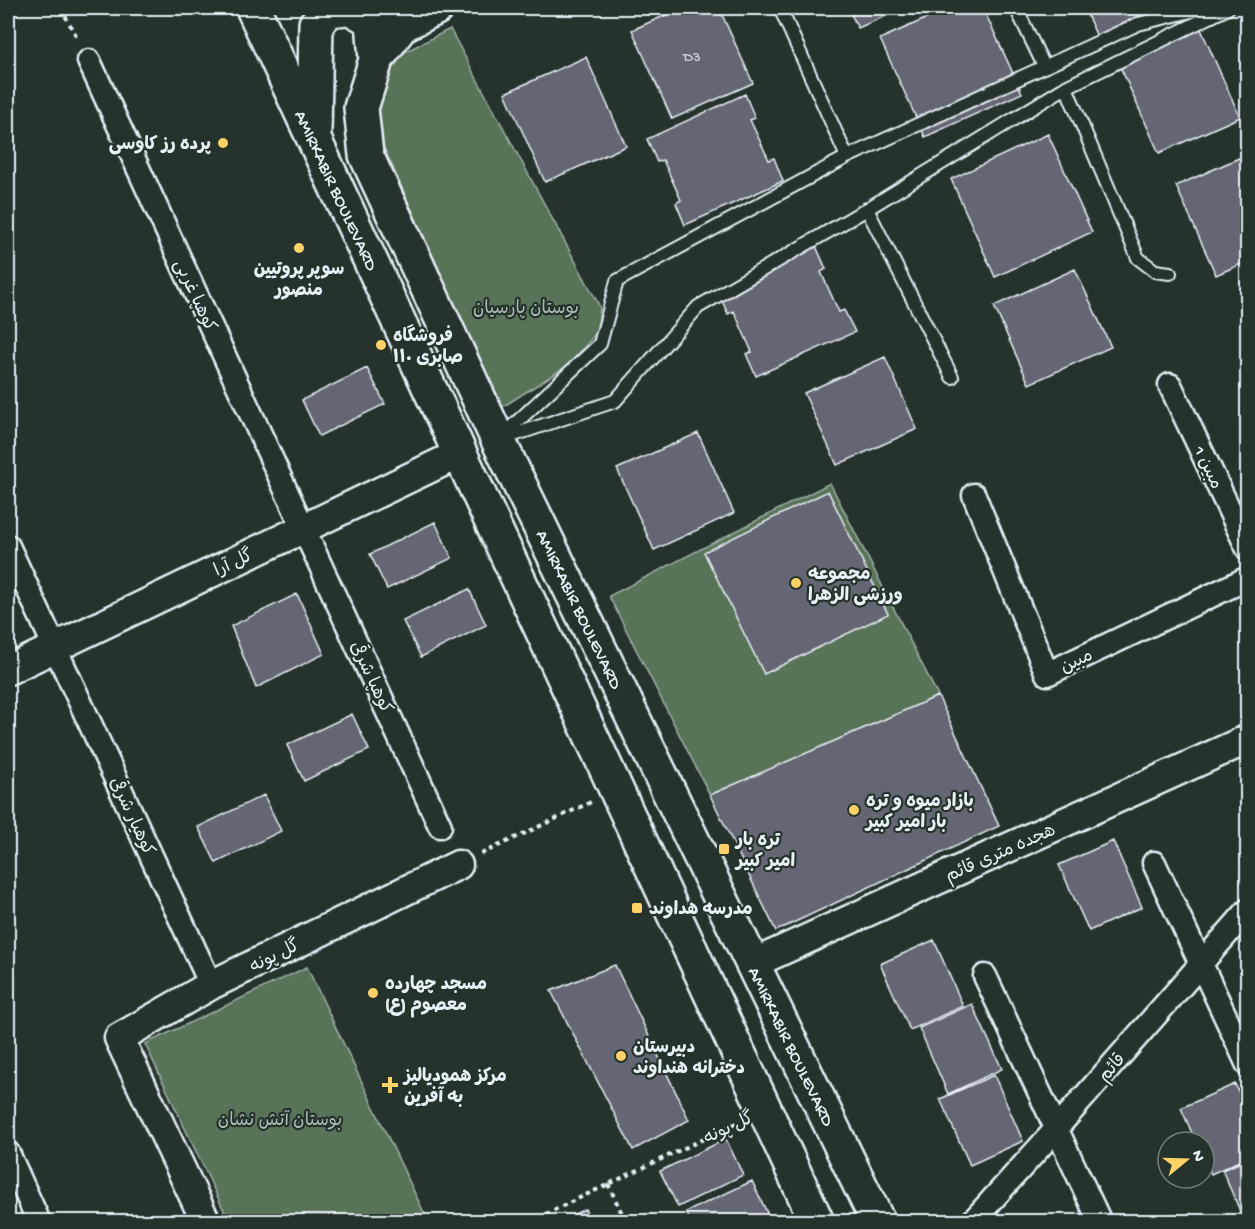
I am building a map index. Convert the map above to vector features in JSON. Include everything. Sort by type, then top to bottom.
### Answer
[{"type":"main road","name":"AMIRKABIR BOULEVARD","points":[[253,8],[817,1221]]},
{"type":"main road","points":[[314,142],[316,24],[329,10],[346,8]]},
{"type":"main road","points":[[351,8],[372,21],[376,60]]},
{"type":"main road","name":"AMIRKABIR BOULEVARD","points":[[436,8],[402,25],[376,60],[361,108],[366,156],[498,440],[878,1221]]},
{"type":"street","name":"کوهپا غربی","points":[[89,61],[304,529]]},
{"type":"street","name":"مبین 1","points":[[1170,385],[1248,549]]},
{"type":"street","name":"گل آرا","points":[[8,670],[459,454]]},
{"type":"street","name":"مبین","points":[[974,495],[1047,674],[1248,578]]},
{"type":"street","name":"کوهپا شرقی","points":[[304,529],[440,826]]},
{"type":"street","name":"کوهیار شرقی","points":[[8,546],[211,985]]},
{"type":"street","name":"هجده متری قائم","points":[[752,964],[1248,739]]},
{"type":"street","points":[[1154,863],[1248,1065]]},
{"type":"street","name":"گل پونه","points":[[206,1221],[119,1038],[211,985],[458,866]]},
{"type":"street","name":"قائم","points":[[972,1221],[1248,910]]},
{"type":"street","points":[[985,976],[1100,1221]]},
{"type":"street","points":[[8,1153],[39,1221]]},
{"type":"lane","points":[[780,8],[847,157]]},
{"type":"lane","points":[[1016,8],[1044,66]]},
{"type":"lane","points":[[498,440],[600,344],[617,281],[847,157],[1138,24],[1204,8]]},
{"type":"lane","points":[[498,440],[615,401],[698,307],[867,209],[1066,87],[1228,8]]},
{"type":"lane","points":[[1066,87],[1138,258],[1155,271],[1170,273]]},
{"type":"lane","points":[[867,209],[952,377]]},
{"type":"path","points":[[61,8],[89,61]]},
{"type":"path","points":[[458,866],[616,791]]},
{"type":"path","name":"گل پونه","points":[[529,1221],[765,1110]]},
{"type":"path","points":[[609,1184],[626,1221]]},
{"type":"green space","name":"بوستان پارسیان","points":[[450,29],[600,307],[597,332],[570,364],[501,408],[371,119],[381,64]]},
{"type":"green space","points":[[830,483],[938,696],[710,795],[609,596]]},
{"type":"green space","name":"بوستان آتش نشان","points":[[307,967],[428,1221],[229,1221],[145,1044]]},
{"type":"building","points":[[682,8],[719,8],[753,83],[672,119],[632,30]]},
{"type":"building","points":[[848,8],[904,8],[858,28]]},
{"type":"building","points":[[950,8],[983,8],[1022,93],[925,137],[880,39]]},
{"type":"building","points":[[1084,8],[1173,8],[1099,41]]},
{"type":"building","points":[[1200,27],[1240,117],[1159,153],[1119,64]]},
{"type":"building","points":[[586,57],[626,146],[545,182],[505,93]]},
{"type":"building","points":[[745,94],[755,118],[750,120],[769,160],[774,158],[783,181],[685,225],[676,203],[681,200],[663,160],[657,162],[647,139]]},
{"type":"building","points":[[1048,134],[1092,232],[995,277],[951,179]]},
{"type":"building","points":[[1248,154],[1248,261],[1216,275],[1176,186]]},
{"type":"building","points":[[816,246],[826,269],[821,272],[839,312],[844,310],[855,332],[756,376],[746,354],[752,352],[734,311],[728,314],[717,290]]},
{"type":"building","points":[[1075,269],[1111,347],[1029,384],[994,306]]},
{"type":"building","points":[[885,357],[917,429],[837,465],[804,393]]},
{"type":"building","points":[[367,368],[385,404],[319,436],[302,400]]},
{"type":"building","points":[[698,433],[734,513],[654,550],[617,469]]},
{"type":"building","name":"مجموعه ورزشی الزهرا","points":[[828,491],[888,614],[764,674],[704,552]]},
{"type":"building","points":[[435,522],[452,558],[387,589],[370,554]]},
{"type":"building","points":[[469,589],[486,625],[421,657],[403,621]]},
{"type":"building","points":[[297,594],[324,654],[256,688],[231,626]]},
{"type":"building","name":"بازار میوه و تره بار امیر کبیر","points":[[938,696],[999,826],[776,931],[710,795]]},
{"type":"building","points":[[352,714],[369,750],[304,781],[287,745]]},
{"type":"building","points":[[264,795],[281,831],[216,863],[198,827]]},
{"type":"building","points":[[1113,841],[1142,907],[1089,931],[1059,865]]},
{"type":"building","points":[[934,940],[963,1006],[910,1030],[880,964]]},
{"type":"building","name":"دبیرستان دخترانه هنداوند","points":[[615,965],[689,1120],[633,1150],[551,991]]},
{"type":"building","points":[[972,1004],[1002,1069],[948,1094],[919,1028]]},
{"type":"building","points":[[994,1075],[1023,1141],[970,1165],[940,1099]]},
{"type":"building","points":[[1235,1084],[1248,1112],[1248,1157],[1216,1172],[1216,1130],[1191,1130],[1181,1108]]},
{"type":"building","points":[[726,1139],[743,1175],[678,1207],[660,1171]]},
{"type":"building","points":[[1248,1159],[1248,1222],[1245,1222],[1222,1170]]},
{"type":"building","points":[[752,1181],[769,1217],[760,1222],[691,1222],[686,1212]]},
{"type":"building","points":[[585,1209],[591,1222],[558,1222]]},
{"type":"place","name":"پرده رز کاوسی","points":[[223,143]]},
{"type":"place","name":"سوپر پروتیین منصور","points":[[299,248]]},
{"type":"place","name":"فروشگاه صابری ۱۱۰","points":[[381,345]]},
{"type":"place","name":"مجموعه ورزشی الزهرا","points":[[796,583]]},
{"type":"place","name":"بازار میوه و تره بار امیر کبیر","points":[[854,810]]},
{"type":"place","name":"تره بار امیر کبیر","points":[[724,849]]},
{"type":"place","name":"مدرسه هداوند","points":[[637,908]]},
{"type":"place","name":"مسجد چهارده معصوم (ع)","points":[[373,993]]},
{"type":"place","name":"دبیرستان دخترانه هنداوند","points":[[621,1056]]},
{"type":"place","name":"مرکز همودیالیز به آفرین","points":[[390,1085]]}]
